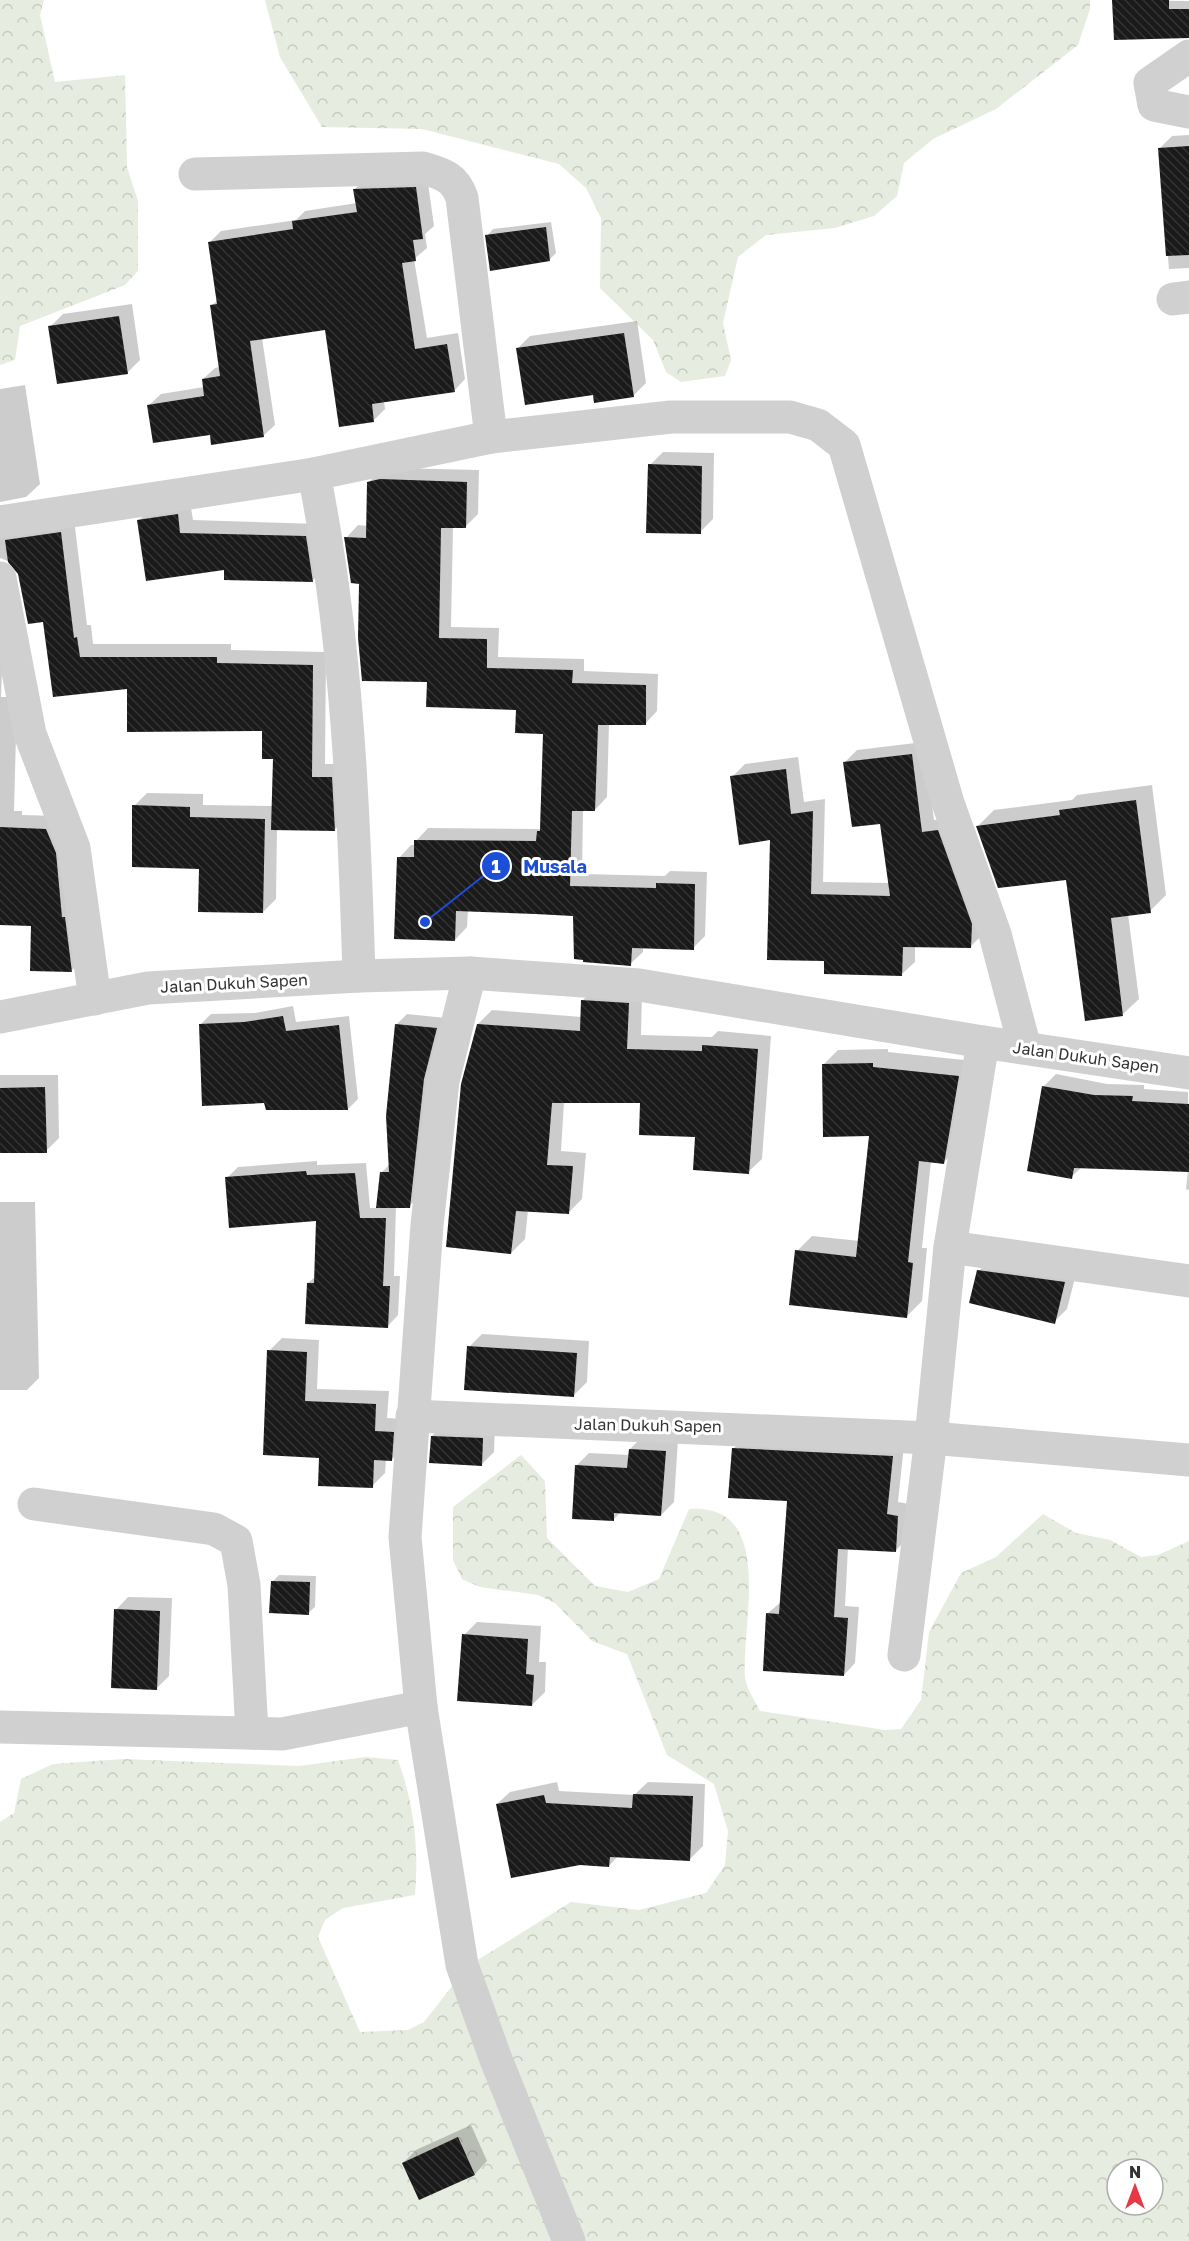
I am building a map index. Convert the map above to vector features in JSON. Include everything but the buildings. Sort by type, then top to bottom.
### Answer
[{"type":"street","points":[[1189,56],[1150,83],[1154,105],[1189,112]]},
{"type":"street","points":[[195,174],[423,168],[450,177],[458,185],[462,198],[491,437]]},
{"type":"street","points":[[0,522],[314,474],[491,437],[671,417],[790,417],[818,425],[844,445],[948,803],[995,934],[1025,1048]]},
{"type":"street","points":[[314,474],[325,527],[344,666],[353,784],[359,976]]},
{"type":"street","points":[[0,578],[30,734],[74,848],[95,999]]},
{"type":"street","points":[[470,973],[443,1081],[412,1416],[405,1537],[421,1707],[462,1965],[495,2056],[569,2241]]},
{"type":"street","name":"Jalan Dukuh Sapen","points":[[0,1017],[148,988],[359,976],[470,973],[639,985],[983,1042],[1189,1072]]},
{"type":"street","points":[[904,1655],[931,1438],[950,1247],[983,1042]]},
{"type":"street","points":[[950,1247],[1189,1281]]},
{"type":"street","name":"Jalan Dukuh Sapen","points":[[412,1416],[931,1438],[1189,1460]]},
{"type":"street","points":[[34,1504],[214,1529],[236,1541],[244,1585],[252,1733]]},
{"type":"street","points":[[0,1727],[282,1734],[421,1707]]},
{"type":"green space","points":[[0,0],[44,0],[40,15],[55,82],[125,75],[127,167],[138,201],[138,271],[125,285],[20,326],[15,360],[0,365]]},
{"type":"green space","points":[[265,0],[1090,0],[1090,9],[1078,45],[996,109],[933,139],[904,163],[897,196],[874,216],[835,228],[766,235],[738,257],[723,323],[731,360],[725,376],[681,382],[666,372],[653,340],[600,288],[601,218],[586,188],[559,164],[422,129],[322,127],[280,57]]},
{"type":"green space","points":[[521,1455],[545,1481],[547,1538],[595,1586],[628,1592],[659,1579],[689,1509],[717,1512],[734,1525],[744,1545],[749,1599],[745,1677],[760,1711],[885,1730],[901,1729],[921,1700],[929,1632],[961,1573],[996,1557],[1043,1514],[1076,1533],[1110,1540],[1141,1557],[1158,1555],[1189,1541],[1189,2241],[0,2241],[0,1822],[14,1813],[21,1779],[53,1764],[123,1759],[299,1766],[366,1757],[398,1760],[408,1793],[414,1827],[415,1895],[343,1908],[325,1920],[318,1937],[360,2032],[408,2030],[424,2022],[468,1966],[571,1902],[639,1910],[706,1893],[725,1865],[728,1831],[714,1784],[667,1755],[627,1654],[592,1641],[555,1603],[538,1595],[480,1587],[462,1579],[453,1560],[453,1507]]},
{"type":"place","name":"Musala","points":[[425,922]]}]
